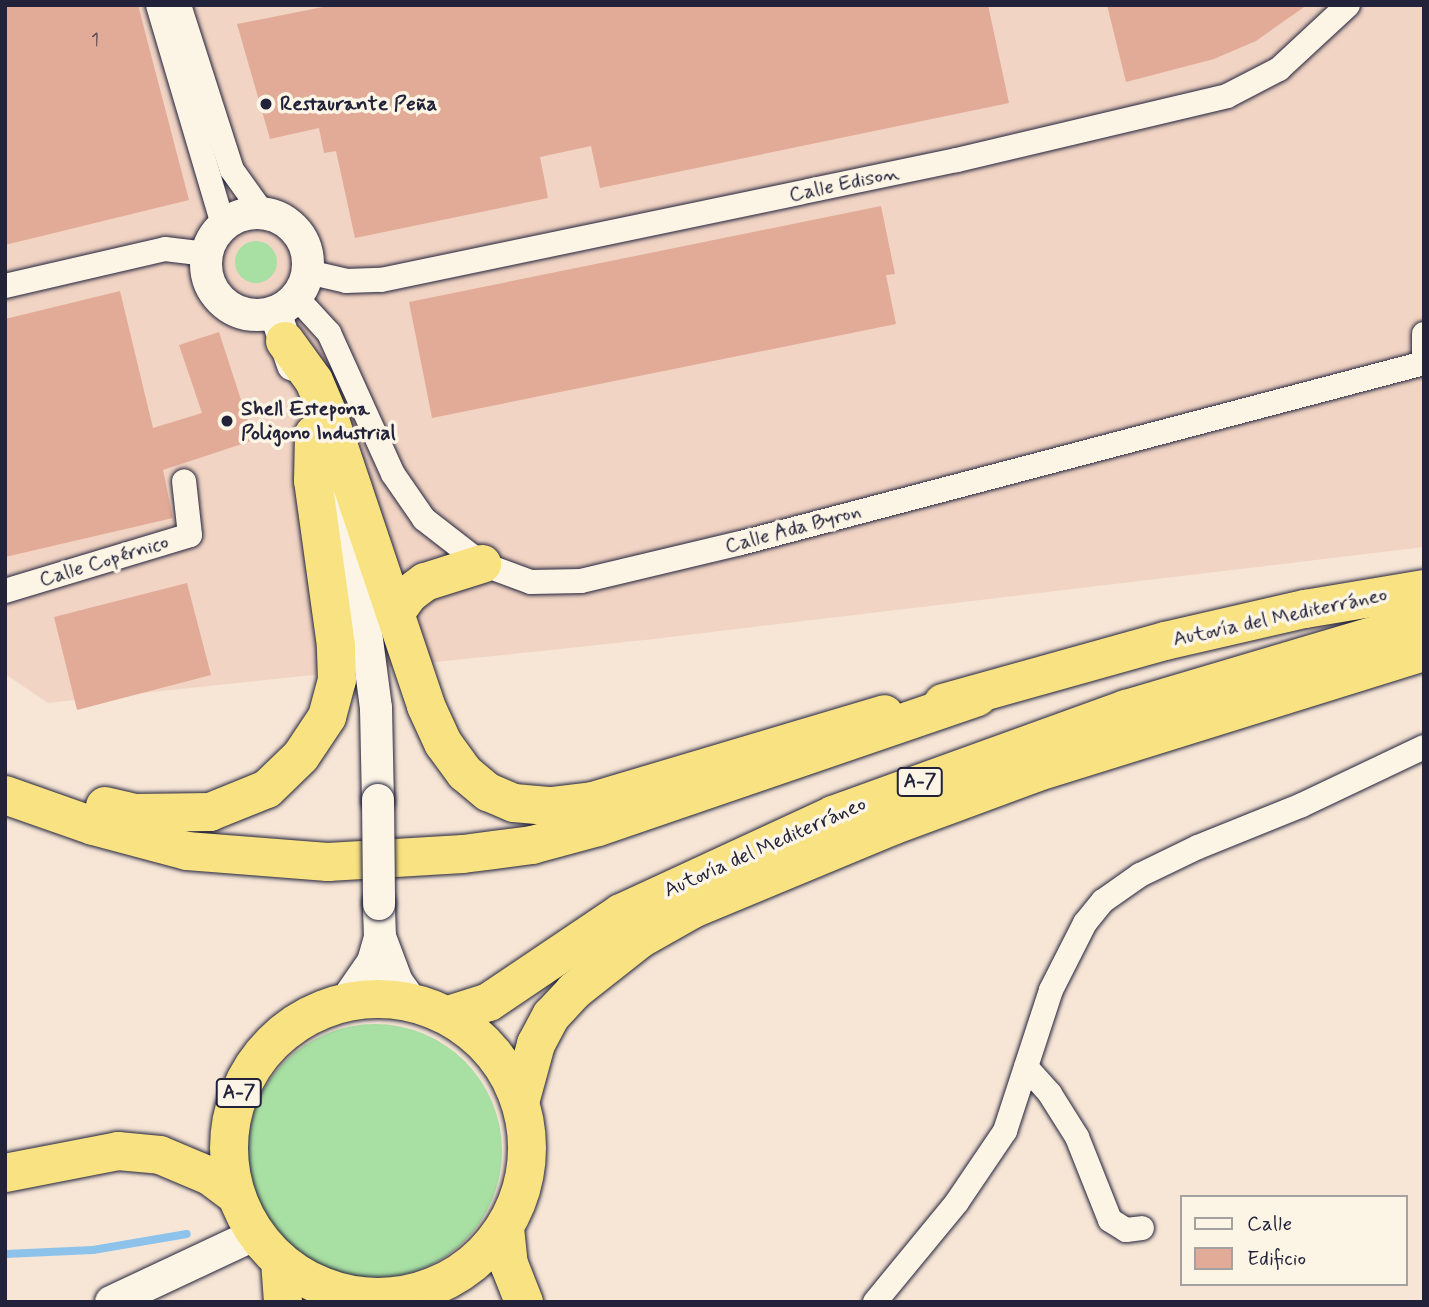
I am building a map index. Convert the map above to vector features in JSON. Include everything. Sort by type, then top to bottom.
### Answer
[{"type":"highway","points":[[291,306],[314,381],[330,417],[426,706],[443,743],[465,773],[488,792],[514,803],[551,806],[593,801],[831,726],[977,697]]},
{"type":"highway","points":[[5,795],[87,801],[135,813],[210,812],[267,789],[301,756],[327,716],[337,680],[330,583],[313,481],[314,434]]},
{"type":"highway","points":[[396,612],[409,594],[425,582],[482,564]]},
{"type":"highway","name":"Autovía del Mediterráneo","points":[[977,697],[1165,641],[1305,609],[1424,589]]},
{"type":"highway","name":"Autovía del Mediterráneo","points":[[448,1015],[489,1002],[621,913],[833,815],[1139,704],[1424,621]]},
{"type":"highway","name":"Autovía del Mediterráneo","points":[[521,1099],[536,1044],[567,999],[640,939],[694,909],[892,825],[1035,773],[1424,652]]},
{"type":"highway","points":[[5,795],[93,826],[187,850],[328,862],[463,854],[532,845],[598,827],[977,697]]},
{"type":"highway","name":"A-7","points":[[411,1000],[448,1015],[480,1038],[504,1068],[521,1099],[526,1126],[524,1177],[505,1228],[476,1262],[443,1283],[407,1299],[337,1292],[268,1247],[235,1195],[229,1136],[240,1089],[265,1049],[302,1018],[346,1001],[411,1000]]},
{"type":"highway","points":[[5,1173],[118,1151],[160,1155],[210,1176],[235,1195]]},
{"type":"highway","points":[[505,1228],[509,1264],[524,1302]]},
{"type":"highway","points":[[268,1247],[283,1302]]},
{"type":"street","points":[[158,5],[223,225]]},
{"type":"street","points":[[179,5],[232,170],[262,212],[292,226],[303,239],[291,306],[314,434],[364,620],[376,708],[380,937],[373,962],[346,1001]]},
{"type":"street","name":"Calle Edison","points":[[291,306],[346,281],[381,280],[957,160],[1227,96],[1279,68],[1348,5]]},
{"type":"street","points":[[262,212],[234,217],[223,225],[206,254],[210,285],[225,303],[245,313],[291,306]]},
{"type":"street","points":[[5,286],[165,249],[206,254]]},
{"type":"street","name":"Calle Ada Byron","points":[[291,306],[329,333],[393,474],[416,508],[482,564],[531,582],[581,581],[741,543],[1424,362]]},
{"type":"street","points":[[1424,334],[1424,362]]},
{"type":"street","name":"Calle Copérnico","points":[[5,591],[190,535],[184,481]]},
{"type":"street","points":[[875,1302],[957,1202],[1005,1131],[1051,990],[1085,923],[1103,901],[1140,875],[1198,847],[1302,805],[1424,747]]},
{"type":"street","points":[[380,937],[397,982],[411,1000]]},
{"type":"street","points":[[1026,1067],[1050,1094],[1077,1137],[1110,1220],[1126,1230],[1142,1228]]},
{"type":"street","points":[[111,1302],[268,1247]]},
{"type":"shaded area","points":[[5,5],[1424,5],[1424,547],[654,639],[48,703],[5,674]]},
{"type":"green space","points":[[256,241],[271,247],[277,262],[271,277],[256,283],[241,277],[235,262],[241,247]]},
{"type":"green space","points":[[363,1024],[387,1024],[424,1033],[446,1045],[465,1061],[481,1080],[493,1102],[500,1126],[500,1176],[493,1200],[481,1222],[465,1241],[446,1257],[424,1269],[387,1278],[363,1278],[326,1269],[304,1257],[277,1232],[257,1200],[253,1188],[248,1163],[248,1139],[257,1102],[269,1080],[294,1053],[326,1033],[338,1029]]},
{"type":"building","points":[[5,5],[138,5],[189,200],[5,245]]},
{"type":"building","points":[[333,5],[988,5],[1009,103],[600,188],[591,146],[540,157],[548,198],[355,238],[336,151],[324,153],[319,128],[270,139],[237,24]]},
{"type":"building","points":[[1107,5],[1307,5],[1256,41],[1214,59],[1126,82]]},
{"type":"building","points":[[881,206],[895,274],[886,275],[896,324],[432,418],[409,302]]},
{"type":"building","points":[[120,291],[153,428],[202,413],[179,345],[219,332],[254,440],[163,470],[173,518],[5,557],[5,319]]},
{"type":"building","points":[[187,583],[211,675],[77,710],[54,617]]},
{"type":"waterway","points":[[5,1254],[93,1250],[187,1234]]},
{"type":"place","name":"Restaurante Peña","points":[[266,104]]},
{"type":"place","name":"Shell Estepona Poligono Industrial","points":[[227,421]]}]
